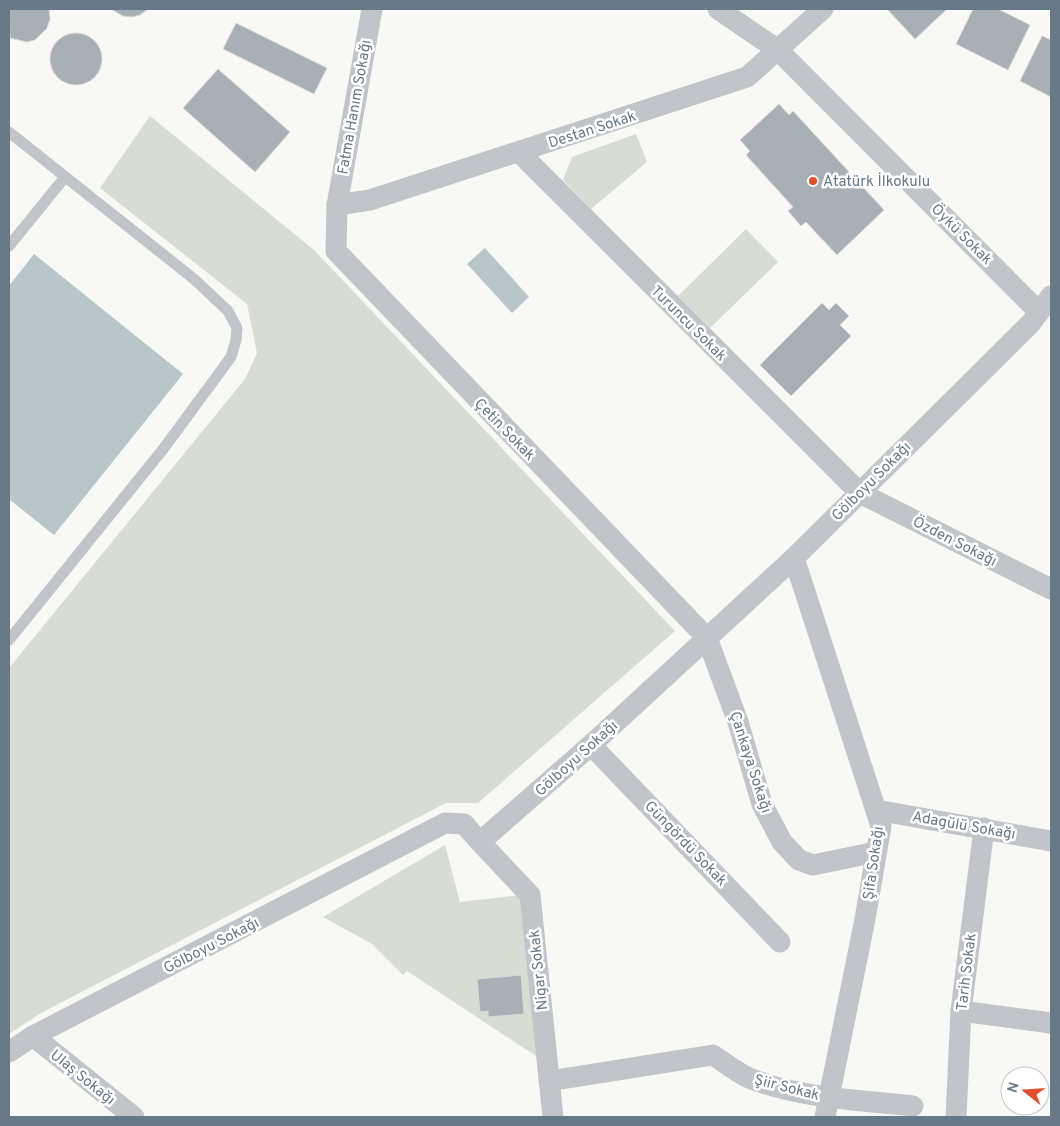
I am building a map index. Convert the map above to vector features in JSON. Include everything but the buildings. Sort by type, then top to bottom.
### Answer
[{"type":"street","name":"Fatma Hanım Sokağı","points":[[337,205],[372,9]]},
{"type":"street","name":"Öykü Sokak","points":[[718,9],[778,50],[1045,304]]},
{"type":"street","name":"Destan Sokak","points":[[337,205],[370,200],[747,77],[823,9]]},
{"type":"street","name":"Turuncu Sokak","points":[[518,152],[860,493]]},
{"type":"street","name":"Çetin Sokak","points":[[337,205],[336,251],[707,638]]},
{"type":"street","name":"Gölboyu Sokağı","points":[[9,1052],[33,1036],[445,824],[464,824],[480,842],[591,745],[794,558],[1030,324],[1045,304]]},
{"type":"street","name":"Özden Sokağı","points":[[860,493],[1051,589]]},
{"type":"street","name":"Şifa Sokağı","points":[[794,558],[881,826],[827,1107]]},
{"type":"street","name":"Çankaya Sokağı","points":[[707,638],[738,722],[762,804],[782,842],[799,860],[813,865],[876,852]]},
{"type":"street","name":"Güngördü Sokak","points":[[591,745],[780,942]]},
{"type":"street","name":"Adagülü Sokağı","points":[[876,810],[1051,841]]},
{"type":"street","name":"Tarih Sokak","points":[[956,1117],[961,1011],[984,828]]},
{"type":"street","name":"Nigar Sokak","points":[[480,842],[530,895],[553,1117]]},
{"type":"street","points":[[961,1011],[1051,1023]]},
{"type":"street","name":"Ulaş Sokağı","points":[[33,1036],[134,1117]]},
{"type":"street","name":"Şiir Sokak","points":[[549,1081],[712,1055],[748,1077],[827,1107],[913,1106]]},
{"type":"lane","points":[[9,132],[194,279],[228,310],[237,328],[231,357],[164,448],[9,640]]},
{"type":"lane","points":[[9,246],[65,177]]},
{"type":"shaded area","points":[[150,116],[314,250],[675,631],[478,803],[446,803],[41,1013],[9,1034],[9,668],[245,379],[257,353],[247,304],[100,188]]},
{"type":"shaded area","points":[[636,134],[647,162],[591,209],[563,180],[572,157]]},
{"type":"shaded area","points":[[746,229],[778,262],[710,328],[678,296]]},
{"type":"shaded area","points":[[485,248],[529,297],[512,313],[467,264]]},
{"type":"shaded area","points":[[34,254],[183,374],[54,535],[9,499],[9,286]]},
{"type":"shaded area","points":[[445,845],[460,902],[522,895],[539,1058],[407,971],[403,975],[372,944],[323,917]]},
{"type":"place","name":"Atatürk İlkokulu","points":[[813,181]]}]
